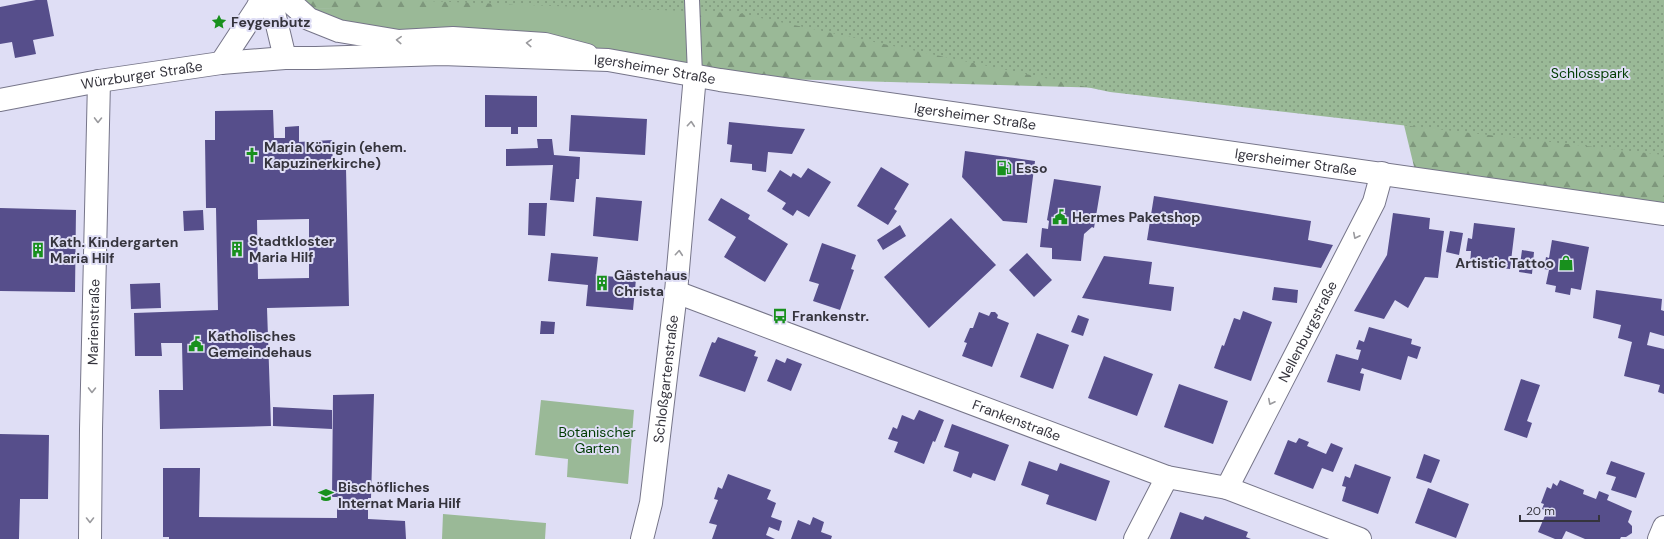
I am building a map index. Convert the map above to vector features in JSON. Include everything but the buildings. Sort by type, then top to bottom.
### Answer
[{"type":"street","points":[[220,63],[261,0]]},
{"type":"street","points":[[271,0],[285,58]]},
{"type":"street","points":[[288,0],[309,20],[339,31],[399,40],[453,38],[545,44],[608,60]]},
{"type":"street","name":"Igersheimer Straße","points":[[285,58],[442,54],[608,60],[695,75],[1664,214]]},
{"type":"street","name":"Würzburger Straße","points":[[0,100],[99,81],[220,63],[285,58]]},
{"type":"street","name":"Schloßgartenstraße","points":[[642,539],[651,503],[676,292],[695,75]]},
{"type":"street","name":"Marienstraße","points":[[90,539],[91,414],[99,81]]},
{"type":"street","name":"Nellenburgstraße","points":[[1227,488],[1374,202],[1382,173]]},
{"type":"street","name":"Frankenstraße","points":[[676,292],[1167,477],[1227,488],[1360,539]]},
{"type":"street","points":[[1135,539],[1167,477]]},
{"type":"street","points":[[1659,539],[1664,527]]},
{"type":"lane","points":[[692,0],[695,75]]},
{"type":"green space","points":[[305,0],[552,0],[488,7],[311,9]]},
{"type":"green space","name":"Schlosspark","points":[[398,0],[1664,0],[1664,155],[1110,92],[737,13]]},
{"type":"green space","points":[[552,0],[692,0],[695,75],[339,31],[311,9]]},
{"type":"green space","name":"Schlosspark","points":[[692,0],[1664,0],[1664,214],[1417,179],[1397,96],[705,77],[695,75]]},
{"type":"green space","name":"Botanischer Garten","points":[[541,400],[634,410],[628,484],[567,477],[568,459],[535,455]]},
{"type":"green space","points":[[443,514],[546,523],[545,539],[442,539]]},
{"type":"place","name":"Feygenbutz","points":[[219,22]]},
{"type":"place","name":"Maria Königin (ehem. Kapuzinerkirche)","points":[[252,155]]},
{"type":"place","name":"Esso","points":[[1004,168]]},
{"type":"place","name":"Hermes Paketshop","points":[[1060,217]]},
{"type":"place","name":"Stadtkloster Maria Hilf","points":[[237,249]]},
{"type":"place","name":"Kath. Kindergarten Maria Hilf","points":[[38,250]]},
{"type":"place","name":"Artistic Tattoo","points":[[1566,263]]},
{"type":"place","name":"Gästehaus Christa","points":[[602,283]]},
{"type":"place","name":"Frankenstr.","points":[[780,316]]},
{"type":"place","name":"Katholisches Gemeindehaus","points":[[196,344]]},
{"type":"place","name":"Bischöfliches Internat Maria Hilf","points":[[326,495]]}]
